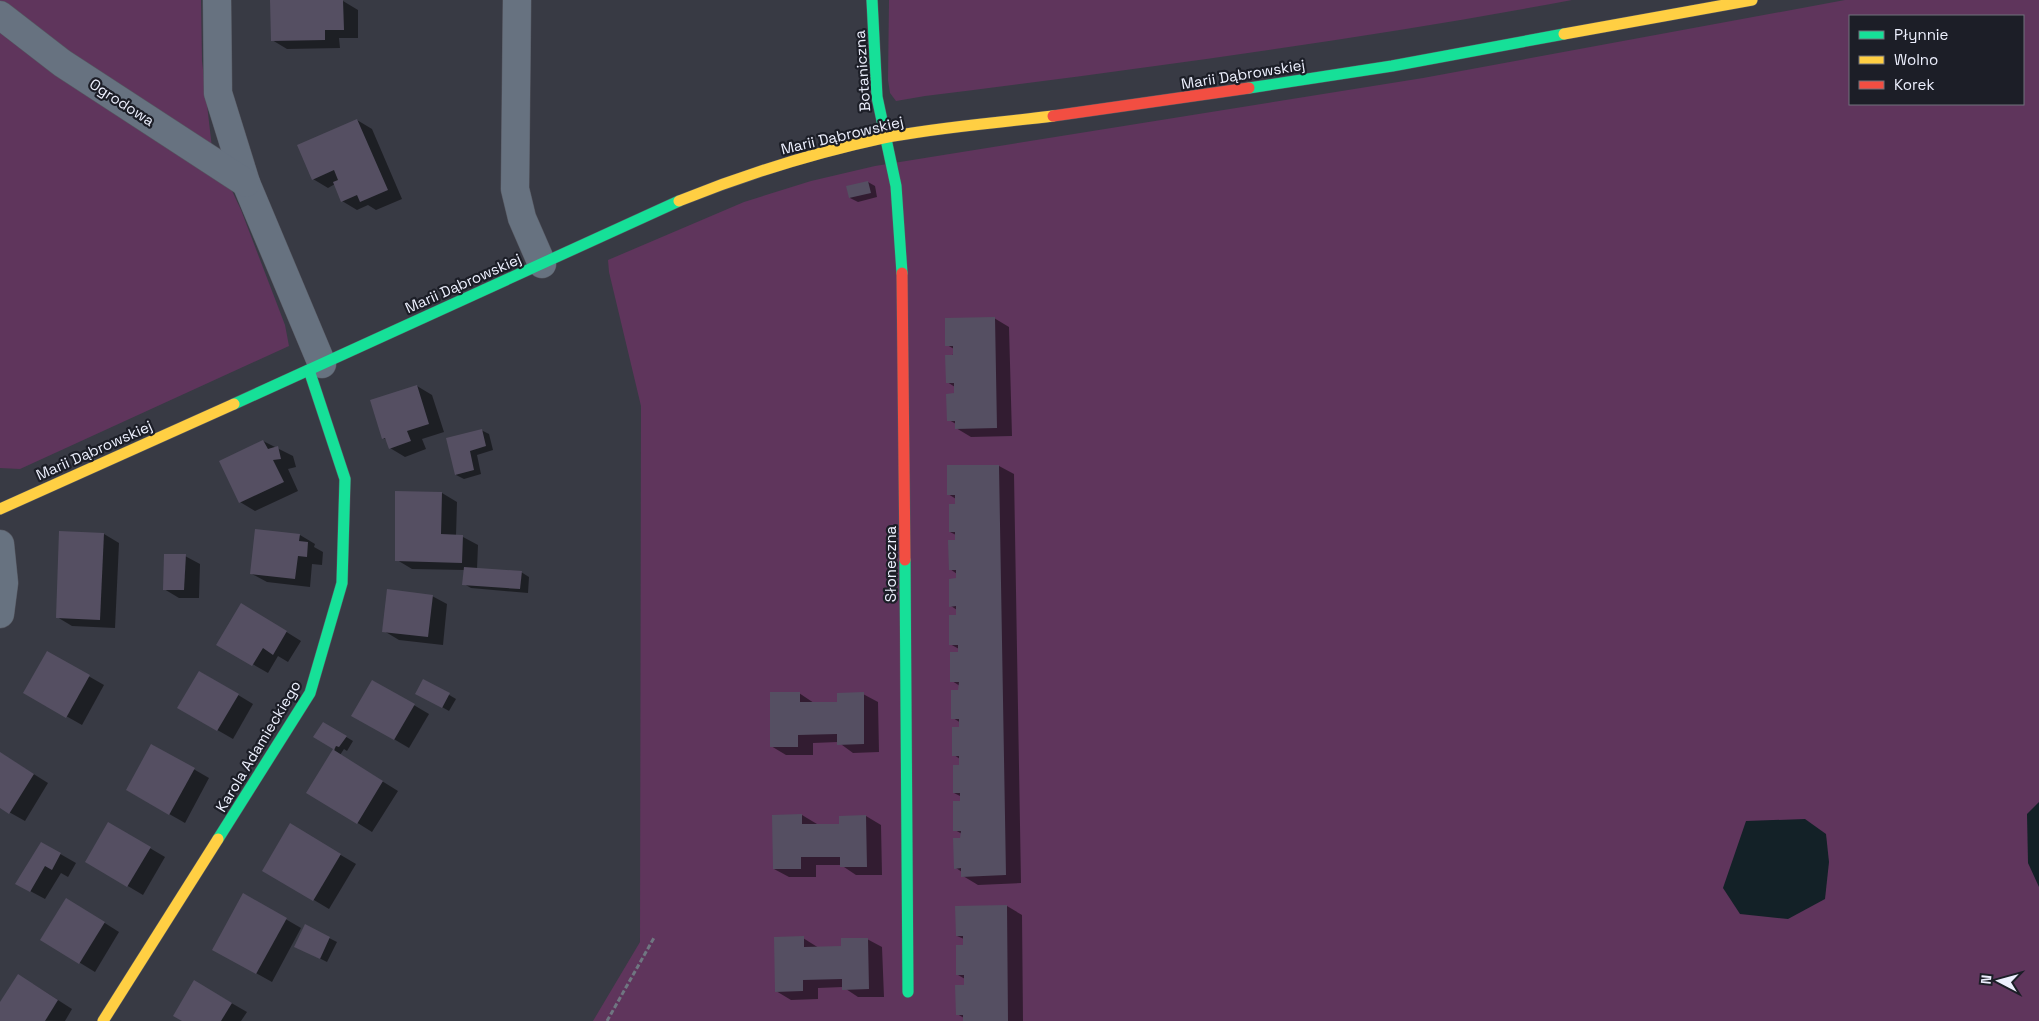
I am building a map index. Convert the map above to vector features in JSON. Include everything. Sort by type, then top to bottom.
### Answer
[{"type":"street","points":[[217,0],[218,93],[246,184],[316,367]]},
{"type":"street","points":[[516,0],[515,189],[522,218],[542,264]]},
{"type":"street","name":"Botaniczna","points":[[872,0],[876,96],[885,138]]},
{"type":"street","name":"Marii Dąbrowskiej","points":[[0,509],[542,264],[660,208],[738,177],[814,154],[885,138],[1171,100],[1392,66],[1752,0]]},
{"type":"street","name":"Ogrodowa","points":[[0,15],[62,63],[246,184]]},
{"type":"street","name":"Słoneczna","points":[[885,138],[896,186],[903,296],[908,992]]},
{"type":"street","name":"Karola Adamieckiego","points":[[103,1021],[310,693],[342,583],[345,479],[316,367]]},
{"type":"street","points":[[0,544],[4,583],[0,614]]},
{"type":"path","points":[[607,1021],[655,936]]},
{"type":"shaded area","points":[[0,0],[201,0],[202,61],[212,148],[241,210],[285,325],[289,346],[20,469],[0,468]]},
{"type":"shaded area","points":[[889,0],[1572,0],[1330,41],[896,101],[890,93],[888,80]]},
{"type":"shaded area","points":[[1845,0],[2039,0],[2039,1021],[593,1021],[640,942],[641,406],[609,272],[608,260],[744,202],[811,181],[875,166],[1423,78]]},
{"type":"shaded area","points":[[2039,802],[2039,887],[2028,863],[2027,814]]},
{"type":"shaded area","points":[[1805,819],[1826,834],[1829,862],[1825,899],[1788,919],[1740,914],[1723,888],[1746,821]]},
{"type":"building","points":[[270,0],[343,0],[344,30],[325,30],[325,40],[271,41]]},
{"type":"building","points":[[357,119],[388,190],[360,202],[357,195],[341,202],[333,182],[338,180],[334,170],[312,180],[297,145]]},
{"type":"building","points":[[868,181],[871,193],[849,198],[846,186]]},
{"type":"building","points":[[995,317],[997,428],[955,429],[955,421],[947,421],[946,394],[954,393],[954,383],[946,383],[945,355],[953,355],[953,346],[945,346],[945,318]]},
{"type":"building","points":[[417,385],[429,424],[407,431],[411,441],[389,449],[385,438],[382,439],[370,400]]},
{"type":"building","points":[[482,429],[486,446],[470,451],[474,470],[455,475],[446,438]]},
{"type":"building","points":[[263,440],[268,449],[278,446],[281,459],[273,460],[284,482],[239,503],[219,461]]},
{"type":"building","points":[[947,465],[999,465],[1006,875],[961,877],[961,868],[954,869],[953,838],[960,838],[961,831],[953,831],[953,801],[960,801],[960,793],[953,793],[953,765],[959,765],[959,756],[952,756],[952,727],[959,727],[959,719],[951,719],[951,690],[958,690],[959,682],[950,682],[950,652],[958,652],[958,645],[949,645],[949,615],[956,615],[956,606],[949,607],[949,579],[956,578],[956,570],[949,570],[948,540],[955,540],[955,532],[949,532],[949,504],[955,504],[955,495],[947,495]]},
{"type":"building","points":[[395,491],[442,492],[441,534],[463,535],[462,563],[395,561]]},
{"type":"building","points":[[255,529],[300,534],[299,541],[308,542],[307,557],[298,556],[295,579],[250,574]]},
{"type":"building","points":[[59,531],[104,533],[100,620],[56,618]]},
{"type":"building","points":[[164,554],[186,554],[184,590],[163,590]]},
{"type":"building","points":[[464,567],[522,571],[520,589],[462,585]]},
{"type":"building","points":[[387,589],[433,595],[428,637],[382,632]]},
{"type":"building","points":[[241,603],[287,631],[273,655],[263,648],[252,666],[216,645]]},
{"type":"building","points":[[47,651],[90,675],[66,718],[23,693]]},
{"type":"building","points":[[199,671],[239,694],[217,731],[177,708]]},
{"type":"building","points":[[423,679],[450,693],[442,708],[415,694]]},
{"type":"building","points":[[372,680],[415,704],[394,740],[351,716]]},
{"type":"building","points":[[770,692],[800,692],[800,702],[837,702],[837,693],[864,692],[864,744],[837,745],[837,734],[798,735],[798,747],[770,747]]},
{"type":"building","points":[[323,722],[347,736],[339,747],[336,746],[334,750],[383,781],[357,824],[306,793],[333,749],[313,737]]},
{"type":"building","points":[[151,744],[195,768],[169,815],[126,790]]},
{"type":"building","points":[[0,752],[34,774],[9,814],[0,808]]},
{"type":"building","points":[[802,814],[802,824],[839,824],[839,816],[866,815],[867,867],[840,867],[840,857],[801,857],[801,869],[773,869],[772,815]]},
{"type":"building","points":[[108,822],[151,847],[127,887],[85,862]]},
{"type":"building","points":[[290,823],[341,854],[313,901],[262,871]]},
{"type":"building","points":[[41,842],[61,853],[52,870],[45,866],[30,892],[15,884]]},
{"type":"building","points":[[243,893],[287,918],[256,974],[212,950]]},
{"type":"building","points":[[66,898],[105,922],[79,964],[40,940]]},
{"type":"building","points":[[1007,905],[1008,1021],[963,1021],[963,1015],[956,1015],[955,985],[964,985],[964,975],[956,975],[956,945],[963,945],[963,936],[956,936],[955,906]]},
{"type":"building","points":[[305,924],[330,937],[320,959],[294,947]]},
{"type":"building","points":[[804,936],[804,947],[841,946],[841,938],[868,938],[869,989],[842,990],[842,979],[803,980],[803,991],[775,992],[774,937]]},
{"type":"building","points":[[18,974],[58,1000],[45,1021],[0,1021],[0,1002]]},
{"type":"building","points":[[194,980],[232,1003],[221,1021],[182,1021],[173,1016]]},
{"type":"traffic: fast","points":[[872,0],[877,97],[896,186],[902,273]]},
{"type":"traffic: fast","points":[[1249,88],[1392,66],[1564,34]]},
{"type":"traffic: fast","points":[[234,404],[679,201]]},
{"type":"traffic: fast","points":[[218,839],[310,693],[342,583],[345,479],[309,370]]},
{"type":"traffic: fast","points":[[905,560],[908,992]]},
{"type":"traffic: slow","points":[[1564,34],[1752,0]]},
{"type":"traffic: slow","points":[[679,201],[780,165],[831,150],[883,138],[968,125],[1053,116]]},
{"type":"traffic: slow","points":[[0,509],[234,404]]},
{"type":"traffic: slow","points":[[103,1021],[218,839]]},
{"type":"traffic: jam","points":[[1053,116],[1249,88]]},
{"type":"traffic: jam","points":[[902,273],[905,560]]}]
